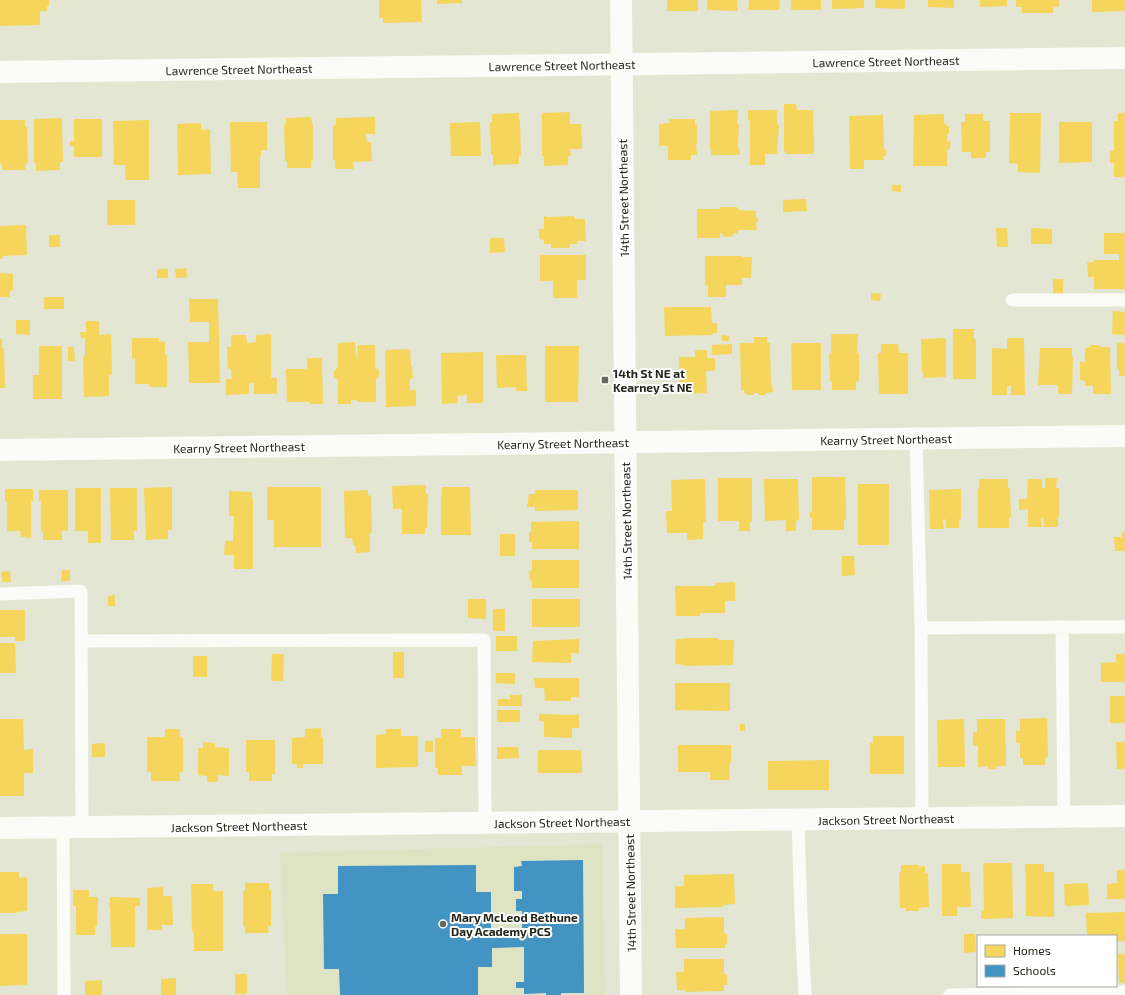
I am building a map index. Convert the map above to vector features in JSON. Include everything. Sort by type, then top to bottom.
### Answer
[{"type":"street","name":"14th Street Northeast","points":[[621,0],[631,995]]},
{"type":"street","name":"Lawrence Street Northeast","points":[[0,72],[1125,58]]},
{"type":"street","name":"Kearny Street Northeast","points":[[0,450],[1125,436]]},
{"type":"street","name":"Jackson Street Northeast","points":[[0,828],[1125,816]]},
{"type":"lane","points":[[1012,300],[1125,300]]},
{"type":"lane","points":[[916,439],[921,628],[922,818]]},
{"type":"lane","points":[[0,594],[81,591],[81,641],[64,995]]},
{"type":"lane","points":[[1062,627],[1064,816]]},
{"type":"lane","points":[[921,628],[1125,627]]},
{"type":"lane","points":[[81,641],[484,640],[485,823]]},
{"type":"lane","points":[[798,820],[800,916],[805,995]]},
{"type":"lane","points":[[950,995],[1125,992]]},
{"type":"shaded area","name":"Mary McLeod Bethune Day Academy PCS","points":[[602,844],[605,995],[287,995],[280,853]]},
{"type":"building: Homes","points":[[0,0],[49,0],[49,6],[47,6],[47,11],[40,11],[40,25],[0,26]]},
{"type":"building: Homes","points":[[379,0],[421,0],[422,22],[383,23],[383,18],[379,18]]},
{"type":"building: Homes","points":[[437,0],[462,0],[462,3],[437,4]]},
{"type":"building: Homes","points":[[667,0],[698,0],[698,11],[667,11]]},
{"type":"building: Homes","points":[[707,0],[737,0],[738,11],[707,10]]},
{"type":"building: Homes","points":[[749,0],[780,0],[779,10],[748,10]]},
{"type":"building: Homes","points":[[791,0],[821,0],[821,10],[791,10]]},
{"type":"building: Homes","points":[[832,0],[864,0],[864,8],[832,9]]},
{"type":"building: Homes","points":[[875,0],[905,0],[905,9],[875,8]]},
{"type":"building: Homes","points":[[928,0],[954,0],[954,8],[928,7]]},
{"type":"building: Homes","points":[[980,0],[1007,0],[1007,6],[980,7]]},
{"type":"building: Homes","points":[[1016,0],[1059,0],[1059,7],[1053,7],[1053,13],[1022,13],[1022,7],[1016,7]]},
{"type":"building: Homes","points":[[1092,0],[1125,0],[1125,11],[1092,12]]},
{"type":"building: Homes","points":[[784,104],[796,104],[797,110],[813,110],[813,154],[785,154]]},
{"type":"building: Homes","points":[[738,110],[738,148],[740,149],[740,155],[711,155],[710,111]]},
{"type":"building: Homes","points":[[748,110],[777,110],[777,125],[779,125],[777,154],[765,154],[765,165],[750,165],[750,120],[748,120]]},
{"type":"building: Homes","points":[[570,112],[570,124],[581,124],[582,149],[570,149],[571,156],[568,156],[568,165],[544,166],[544,156],[542,156],[542,113]]},
{"type":"building: Homes","points":[[519,113],[521,155],[519,155],[519,164],[493,165],[493,155],[491,155],[490,122],[492,122],[492,114]]},
{"type":"building: Homes","points":[[1010,113],[1041,113],[1040,173],[1018,172],[1018,164],[1009,163]]},
{"type":"building: Homes","points":[[1118,113],[1125,113],[1125,177],[1114,177],[1114,163],[1110,163],[1110,151],[1114,151],[1114,121],[1118,121]]},
{"type":"building: Homes","points":[[944,114],[944,124],[947,123],[946,126],[949,126],[947,141],[950,141],[950,149],[947,149],[947,166],[913,166],[914,115]]},
{"type":"building: Homes","points":[[965,114],[983,114],[983,121],[990,121],[990,152],[986,152],[986,158],[971,158],[971,152],[962,152],[961,122],[965,122]]},
{"type":"building: Homes","points":[[883,115],[884,149],[886,149],[886,156],[883,156],[884,160],[864,160],[864,169],[850,169],[849,116]]},
{"type":"building: Homes","points":[[311,117],[313,124],[313,161],[311,161],[311,168],[287,168],[287,161],[285,161],[284,125],[286,124],[286,118]]},
{"type":"building: Homes","points":[[375,117],[375,134],[366,134],[367,142],[371,142],[372,161],[353,162],[354,169],[335,169],[335,160],[333,160],[333,125],[336,125],[336,118]]},
{"type":"building: Homes","points":[[62,118],[63,162],[60,162],[60,170],[36,171],[36,163],[34,163],[34,119]]},
{"type":"building: Homes","points":[[74,119],[102,119],[102,157],[74,157],[74,146],[70,146],[70,141],[74,141]]},
{"type":"building: Homes","points":[[669,119],[695,119],[695,125],[697,125],[697,155],[691,155],[691,160],[668,160],[668,146],[659,146],[659,124],[669,123]]},
{"type":"building: Homes","points":[[0,120],[25,120],[25,127],[27,127],[28,163],[26,163],[25,170],[2,170],[2,164],[0,163]]},
{"type":"building: Homes","points":[[149,120],[149,180],[126,180],[125,165],[114,165],[113,121]]},
{"type":"building: Homes","points":[[230,122],[267,122],[267,150],[261,150],[260,156],[260,188],[238,188],[237,172],[231,172]]},
{"type":"building: Homes","points":[[480,122],[481,156],[451,156],[450,123]]},
{"type":"building: Homes","points":[[1059,122],[1092,122],[1092,162],[1059,163]]},
{"type":"building: Homes","points":[[201,123],[201,130],[210,129],[211,174],[178,175],[177,124]]},
{"type":"building: Homes","points":[[892,185],[901,185],[901,192],[892,191]]},
{"type":"building: Homes","points":[[806,199],[807,211],[783,212],[783,200]]},
{"type":"building: Homes","points":[[107,200],[135,200],[135,225],[107,225]]},
{"type":"building: Homes","points":[[719,207],[737,207],[738,210],[756,211],[756,218],[758,218],[758,222],[756,222],[757,230],[738,230],[738,234],[735,233],[731,237],[725,237],[720,233],[720,238],[697,238],[697,209],[719,209]]},
{"type":"building: Homes","points":[[544,216],[574,216],[575,219],[585,219],[586,241],[577,241],[577,244],[570,244],[570,248],[551,248],[551,244],[544,244],[544,240],[539,239],[539,229],[544,229]]},
{"type":"building: Homes","points":[[26,225],[27,255],[2,256],[3,259],[0,259],[0,226]]},
{"type":"building: Homes","points":[[996,228],[1007,228],[1008,247],[997,247]]},
{"type":"building: Homes","points":[[1031,228],[1052,229],[1052,244],[1031,244]]},
{"type":"building: Homes","points":[[1104,233],[1125,233],[1125,289],[1094,289],[1094,277],[1088,277],[1087,262],[1094,262],[1094,260],[1119,260],[1119,254],[1104,254]]},
{"type":"building: Homes","points":[[49,235],[60,235],[60,247],[49,247]]},
{"type":"building: Homes","points":[[490,238],[504,238],[505,252],[490,253]]},
{"type":"building: Homes","points":[[540,255],[586,255],[586,280],[577,280],[577,298],[553,298],[553,281],[540,281]]},
{"type":"building: Homes","points":[[705,256],[752,257],[751,278],[742,278],[742,285],[726,285],[726,297],[708,297],[708,285],[705,285]]},
{"type":"building: Homes","points":[[186,268],[187,277],[176,278],[175,269]]},
{"type":"building: Homes","points":[[157,269],[168,269],[168,278],[157,278]]},
{"type":"building: Homes","points":[[0,273],[13,274],[13,291],[10,291],[10,297],[0,297]]},
{"type":"building: Homes","points":[[1053,279],[1063,279],[1063,293],[1053,293]]},
{"type":"building: Homes","points":[[871,293],[881,294],[880,301],[871,300]]},
{"type":"building: Homes","points":[[44,297],[64,297],[64,309],[44,309]]},
{"type":"building: Homes","points":[[189,299],[218,299],[220,383],[189,383],[188,342],[209,342],[209,322],[190,322]]},
{"type":"building: Homes","points":[[664,307],[711,307],[712,323],[717,323],[717,333],[713,333],[712,335],[665,336]]},
{"type":"building: Homes","points":[[1113,311],[1125,312],[1125,335],[1112,334]]},
{"type":"building: Homes","points":[[16,320],[30,320],[30,335],[16,334]]},
{"type":"building: Homes","points":[[86,321],[99,321],[99,335],[111,334],[112,375],[109,375],[109,396],[84,397],[83,357],[85,356],[85,338],[81,338],[80,332],[86,332]]},
{"type":"building: Homes","points":[[953,329],[974,329],[974,339],[976,339],[976,379],[953,379]]},
{"type":"building: Homes","points":[[271,334],[271,378],[277,378],[277,394],[254,394],[254,383],[249,383],[249,394],[226,395],[226,379],[232,379],[231,369],[228,369],[227,347],[231,347],[231,335],[246,335],[247,343],[256,342],[256,335]]},
{"type":"building: Homes","points":[[831,334],[858,334],[857,353],[859,353],[859,381],[856,381],[856,390],[832,390],[832,381],[830,381],[829,353],[831,353]]},
{"type":"building: Homes","points":[[722,335],[730,336],[729,341],[722,341]]},
{"type":"building: Homes","points":[[754,337],[767,337],[767,343],[770,343],[771,385],[773,392],[766,393],[766,395],[753,393],[754,395],[746,395],[744,390],[741,390],[740,343],[754,343]]},
{"type":"building: Homes","points":[[132,338],[159,338],[159,341],[165,342],[165,355],[167,355],[167,387],[149,387],[150,384],[135,384],[135,359],[132,359]]},
{"type":"building: Homes","points":[[946,338],[946,377],[923,378],[921,339]]},
{"type":"building: Homes","points":[[1007,338],[1024,338],[1025,395],[1011,395],[1011,386],[1007,386],[1007,395],[992,395],[992,348],[1007,349]]},
{"type":"building: Homes","points":[[0,339],[2,339],[2,348],[4,348],[5,388],[0,388]]},
{"type":"building: Homes","points":[[355,342],[357,362],[358,345],[375,345],[375,367],[379,370],[379,376],[376,379],[376,402],[357,402],[357,400],[351,400],[351,404],[338,404],[338,380],[334,377],[334,371],[338,367],[338,343]]},
{"type":"building: Homes","points":[[791,343],[821,343],[821,390],[792,390]]},
{"type":"building: Homes","points":[[1117,343],[1125,343],[1125,376],[1119,376],[1119,369],[1117,369]]},
{"type":"building: Homes","points":[[732,344],[732,354],[712,355],[712,345]]},
{"type":"building: Homes","points":[[881,344],[898,344],[899,353],[908,353],[908,394],[879,394],[878,353],[881,353]]},
{"type":"building: Homes","points":[[1090,345],[1110,347],[1111,394],[1093,394],[1093,386],[1085,386],[1085,381],[1080,380],[1080,362],[1085,362],[1085,348],[1090,347]]},
{"type":"building: Homes","points":[[39,346],[62,346],[62,399],[33,399],[33,375],[39,375]]},
{"type":"building: Homes","points":[[545,346],[579,346],[578,402],[545,402]]},
{"type":"building: Homes","points":[[68,347],[74,347],[75,361],[68,361]]},
{"type":"building: Homes","points":[[1040,348],[1072,348],[1072,394],[1058,394],[1058,385],[1038,385]]},
{"type":"building: Homes","points":[[410,349],[413,379],[410,379],[410,390],[416,390],[416,406],[386,407],[385,350]]},
{"type":"building: Homes","points":[[695,350],[707,350],[707,358],[715,358],[715,371],[706,371],[707,393],[679,394],[679,357],[695,357]]},
{"type":"building: Homes","points":[[483,352],[483,403],[467,403],[467,395],[458,396],[458,403],[442,404],[441,353]]},
{"type":"building: Homes","points":[[496,355],[526,355],[527,391],[516,391],[516,387],[497,388]]},
{"type":"building: Homes","points":[[307,358],[322,358],[323,404],[310,404],[310,402],[287,402],[286,369],[307,369]]},
{"type":"building: Homes","points":[[812,477],[845,477],[846,520],[844,520],[844,530],[812,530],[812,518],[810,518],[810,512],[812,512]]},
{"type":"building: Homes","points":[[718,478],[752,478],[752,521],[750,522],[750,531],[739,531],[739,521],[718,521]]},
{"type":"building: Homes","points":[[1045,478],[1057,478],[1056,488],[1059,488],[1058,527],[1044,527],[1043,518],[1041,518],[1042,527],[1028,527],[1028,509],[1019,510],[1019,499],[1027,499],[1028,479],[1042,479],[1042,488],[1045,488]]},
{"type":"building: Homes","points":[[705,479],[706,522],[703,522],[703,539],[687,540],[687,533],[667,533],[666,511],[672,511],[671,480]]},
{"type":"building: Homes","points":[[764,479],[798,479],[799,520],[796,521],[796,531],[786,531],[786,520],[765,521]]},
{"type":"building: Homes","points":[[979,479],[1008,479],[1008,488],[1010,488],[1011,518],[1009,518],[1009,528],[978,528]]},
{"type":"building: Homes","points":[[858,484],[889,484],[889,545],[858,545]]},
{"type":"building: Homes","points":[[426,485],[426,494],[428,494],[427,528],[425,528],[425,534],[402,534],[402,509],[393,509],[392,486]]},
{"type":"building: Homes","points":[[172,487],[172,530],[168,530],[168,539],[146,540],[144,488]]},
{"type":"building: Homes","points":[[267,487],[321,487],[321,547],[274,547],[274,520],[267,520]]},
{"type":"building: Homes","points":[[442,487],[470,487],[471,535],[441,535]]},
{"type":"building: Homes","points":[[75,488],[101,488],[101,543],[88,543],[88,531],[75,531]]},
{"type":"building: Homes","points":[[110,488],[137,488],[137,531],[134,531],[134,540],[111,540]]},
{"type":"building: Homes","points":[[5,489],[33,489],[33,501],[31,501],[31,538],[21,537],[20,531],[7,531],[7,502],[5,502]]},
{"type":"building: Homes","points":[[961,489],[961,519],[959,519],[959,528],[946,528],[946,519],[943,520],[944,529],[930,529],[929,490]]},
{"type":"building: Homes","points":[[39,490],[68,490],[68,531],[62,531],[62,540],[43,540],[43,531],[41,532],[41,501],[39,501]]},
{"type":"building: Homes","points":[[368,490],[368,495],[371,496],[372,533],[370,533],[370,552],[356,553],[352,538],[345,538],[344,491]]},
{"type":"building: Homes","points":[[535,490],[578,490],[578,510],[535,511],[535,507],[527,507],[529,494],[535,494]]},
{"type":"building: Homes","points":[[229,491],[252,492],[253,569],[234,569],[234,555],[224,555],[225,541],[233,541],[234,516],[229,516]]},
{"type":"building: Homes","points":[[579,521],[579,549],[532,549],[532,542],[529,542],[531,522]]},
{"type":"building: Homes","points":[[1125,531],[1125,551],[1115,551],[1114,537],[1122,537],[1122,532]]},
{"type":"building: Homes","points":[[500,534],[515,534],[515,556],[500,556]]},
{"type":"building: Homes","points":[[842,556],[854,556],[855,575],[842,576]]},
{"type":"building: Homes","points":[[532,560],[579,560],[579,588],[532,588],[532,580],[530,581],[529,571],[532,571]]},
{"type":"building: Homes","points":[[62,570],[70,570],[70,581],[61,581]]},
{"type":"building: Homes","points":[[10,571],[11,582],[2,582],[1,572]]},
{"type":"building: Homes","points":[[735,582],[735,601],[725,601],[725,613],[700,613],[700,616],[676,616],[675,586],[715,586],[715,583]]},
{"type":"building: Homes","points":[[115,595],[115,606],[108,606],[108,596]]},
{"type":"building: Homes","points":[[468,599],[486,599],[486,619],[468,618]]},
{"type":"building: Homes","points":[[532,599],[580,599],[580,627],[532,627]]},
{"type":"building: Homes","points":[[493,609],[505,609],[505,631],[493,631]]},
{"type":"building: Homes","points":[[0,610],[25,610],[25,641],[15,641],[15,637],[0,637]]},
{"type":"building: Homes","points":[[496,636],[517,636],[517,651],[496,651]]},
{"type":"building: Homes","points":[[718,638],[719,640],[734,640],[733,665],[684,666],[675,664],[676,639]]},
{"type":"building: Homes","points":[[579,639],[579,653],[571,653],[571,663],[532,662],[533,641]]},
{"type":"building: Homes","points":[[0,643],[15,643],[16,673],[0,673]]},
{"type":"building: Homes","points":[[393,652],[404,652],[404,678],[393,678]]},
{"type":"building: Homes","points":[[272,654],[284,654],[283,681],[271,681]]},
{"type":"building: Homes","points":[[1116,654],[1125,654],[1125,682],[1101,682],[1101,663],[1116,662]]},
{"type":"building: Homes","points":[[193,656],[207,656],[207,677],[193,677]]},
{"type":"building: Homes","points":[[496,673],[515,673],[515,684],[496,683]]},
{"type":"building: Homes","points":[[534,678],[579,678],[579,697],[571,697],[571,701],[545,701],[544,688],[535,688]]},
{"type":"building: Homes","points":[[675,683],[730,683],[730,711],[675,710]]},
{"type":"building: Homes","points":[[510,695],[522,695],[522,706],[498,706],[498,699],[510,699]]},
{"type":"building: Homes","points":[[1110,696],[1125,696],[1125,723],[1110,723]]},
{"type":"building: Homes","points":[[497,710],[520,710],[520,722],[497,722]]},
{"type":"building: Homes","points":[[539,714],[579,715],[579,728],[572,728],[572,738],[544,737],[544,721],[539,721]]},
{"type":"building: Homes","points":[[1047,718],[1048,758],[1045,757],[1045,765],[1023,765],[1023,758],[1020,758],[1020,743],[1016,743],[1016,731],[1020,731],[1020,719]]},
{"type":"building: Homes","points":[[0,719],[23,719],[24,750],[33,749],[33,773],[24,773],[24,796],[0,796]]},
{"type":"building: Homes","points":[[964,719],[965,767],[938,767],[937,720]]},
{"type":"building: Homes","points":[[977,719],[1005,719],[1006,766],[996,766],[997,769],[988,769],[988,766],[978,767],[978,745],[973,746],[973,732],[977,732]]},
{"type":"building: Homes","points":[[740,724],[745,724],[745,731],[740,731]]},
{"type":"building: Homes","points":[[321,728],[321,737],[323,737],[323,764],[303,764],[303,768],[297,768],[297,764],[292,764],[292,738],[305,737],[305,729]]},
{"type":"building: Homes","points":[[165,729],[180,729],[180,737],[183,737],[183,772],[180,772],[180,781],[151,781],[151,772],[147,772],[147,737],[165,737]]},
{"type":"building: Homes","points":[[386,729],[401,729],[401,736],[418,736],[418,767],[376,768],[376,735],[386,734]]},
{"type":"building: Homes","points":[[441,729],[461,729],[461,737],[475,737],[476,766],[462,766],[462,775],[438,775],[438,768],[435,768],[435,738],[441,738]]},
{"type":"building: Homes","points":[[873,736],[904,736],[904,774],[870,774],[870,743],[873,743]]},
{"type":"building: Homes","points":[[246,740],[275,740],[275,774],[272,774],[272,781],[249,781],[249,772],[246,772]]},
{"type":"building: Homes","points":[[425,741],[433,741],[433,752],[425,752]]},
{"type":"building: Homes","points":[[203,742],[215,743],[215,747],[229,748],[229,776],[218,775],[218,782],[207,782],[207,776],[198,775],[198,748],[203,748]]},
{"type":"building: Homes","points":[[1116,742],[1125,742],[1125,769],[1117,769]]},
{"type":"building: Homes","points":[[105,743],[105,757],[92,757],[92,744]]},
{"type":"building: Homes","points":[[678,745],[731,745],[729,780],[710,780],[710,772],[678,772]]},
{"type":"building: Homes","points":[[497,747],[518,747],[519,758],[497,759]]},
{"type":"building: Homes","points":[[538,750],[581,750],[582,773],[538,773]]},
{"type":"building: Homes","points":[[829,760],[829,790],[768,790],[768,761]]},
{"type":"building: Homes","points":[[983,863],[1012,863],[1013,918],[981,919],[982,911],[984,911]]},
{"type":"building: Homes","points":[[942,864],[961,864],[961,872],[970,872],[971,907],[957,907],[957,916],[942,916]]},
{"type":"building: Homes","points":[[1025,864],[1044,864],[1044,872],[1054,872],[1054,917],[1026,916]]},
{"type":"building: Homes","points":[[901,865],[919,865],[919,867],[925,866],[925,873],[928,873],[929,907],[919,908],[919,911],[906,911],[906,908],[900,908],[899,872],[901,873]]},
{"type":"building: Homes","points":[[1117,870],[1125,870],[1125,899],[1107,899],[1107,884],[1117,883]]},
{"type":"building: Homes","points":[[0,872],[19,872],[19,878],[27,877],[27,911],[17,913],[0,913]]},
{"type":"building: Homes","points":[[734,874],[735,904],[723,905],[723,907],[675,908],[675,886],[684,886],[684,875]]},
{"type":"building: Homes","points":[[245,883],[269,883],[269,890],[271,890],[271,926],[268,926],[269,933],[245,933],[245,926],[243,927],[243,891],[245,891]]},
{"type":"building: Homes","points":[[1088,883],[1089,905],[1065,906],[1064,884]]},
{"type":"building: Homes","points":[[191,884],[213,884],[213,891],[223,891],[223,951],[194,951]]},
{"type":"building: Homes","points":[[163,887],[163,896],[172,896],[173,925],[162,925],[162,930],[147,930],[147,888]]},
{"type":"building: Homes","points":[[73,890],[89,890],[89,897],[98,897],[97,926],[95,926],[95,935],[76,935],[76,906],[73,906]]},
{"type":"building: Homes","points":[[110,897],[140,898],[140,906],[135,906],[135,947],[111,947]]},
{"type":"building: Homes","points":[[1125,912],[1125,941],[1117,941],[1117,935],[1087,935],[1086,913]]},
{"type":"building: Homes","points":[[724,917],[724,933],[727,934],[727,944],[725,944],[725,948],[676,948],[675,929],[685,929],[685,918]]},
{"type":"building: Homes","points":[[0,934],[27,934],[27,985],[0,986]]},
{"type":"building: Homes","points":[[964,934],[975,934],[976,952],[964,953]]},
{"type":"building: Homes","points":[[1118,954],[1125,954],[1125,983],[1119,983]]},
{"type":"building: Homes","points":[[684,959],[724,959],[724,974],[727,975],[727,985],[724,985],[724,991],[685,992],[685,990],[677,990],[676,972],[684,972]]},
{"type":"building: Homes","points":[[235,974],[247,974],[247,994],[235,994]]},
{"type":"building: Homes","points":[[176,978],[176,995],[161,995],[161,979]]},
{"type":"building: Homes","points":[[102,980],[102,995],[85,995],[85,981]]},
{"type":"building: Schools","name":"Mary McLeod Bethune Day Academy PCS","points":[[583,860],[584,993],[561,993],[561,995],[546,995],[546,993],[524,994],[524,988],[516,988],[516,982],[524,982],[524,947],[492,948],[492,967],[478,967],[478,995],[340,995],[339,969],[324,969],[323,894],[338,894],[338,866],[476,865],[476,892],[491,892],[491,937],[522,937],[522,911],[516,911],[516,899],[522,899],[522,891],[514,891],[514,867],[522,866],[521,861]]},
{"type":"place","name":"14th St NE at Kearney St NE","points":[[605,380]]},
{"type":"place","name":"Mary McLeod Bethune Day Academy PCS","points":[[443,924]]}]
